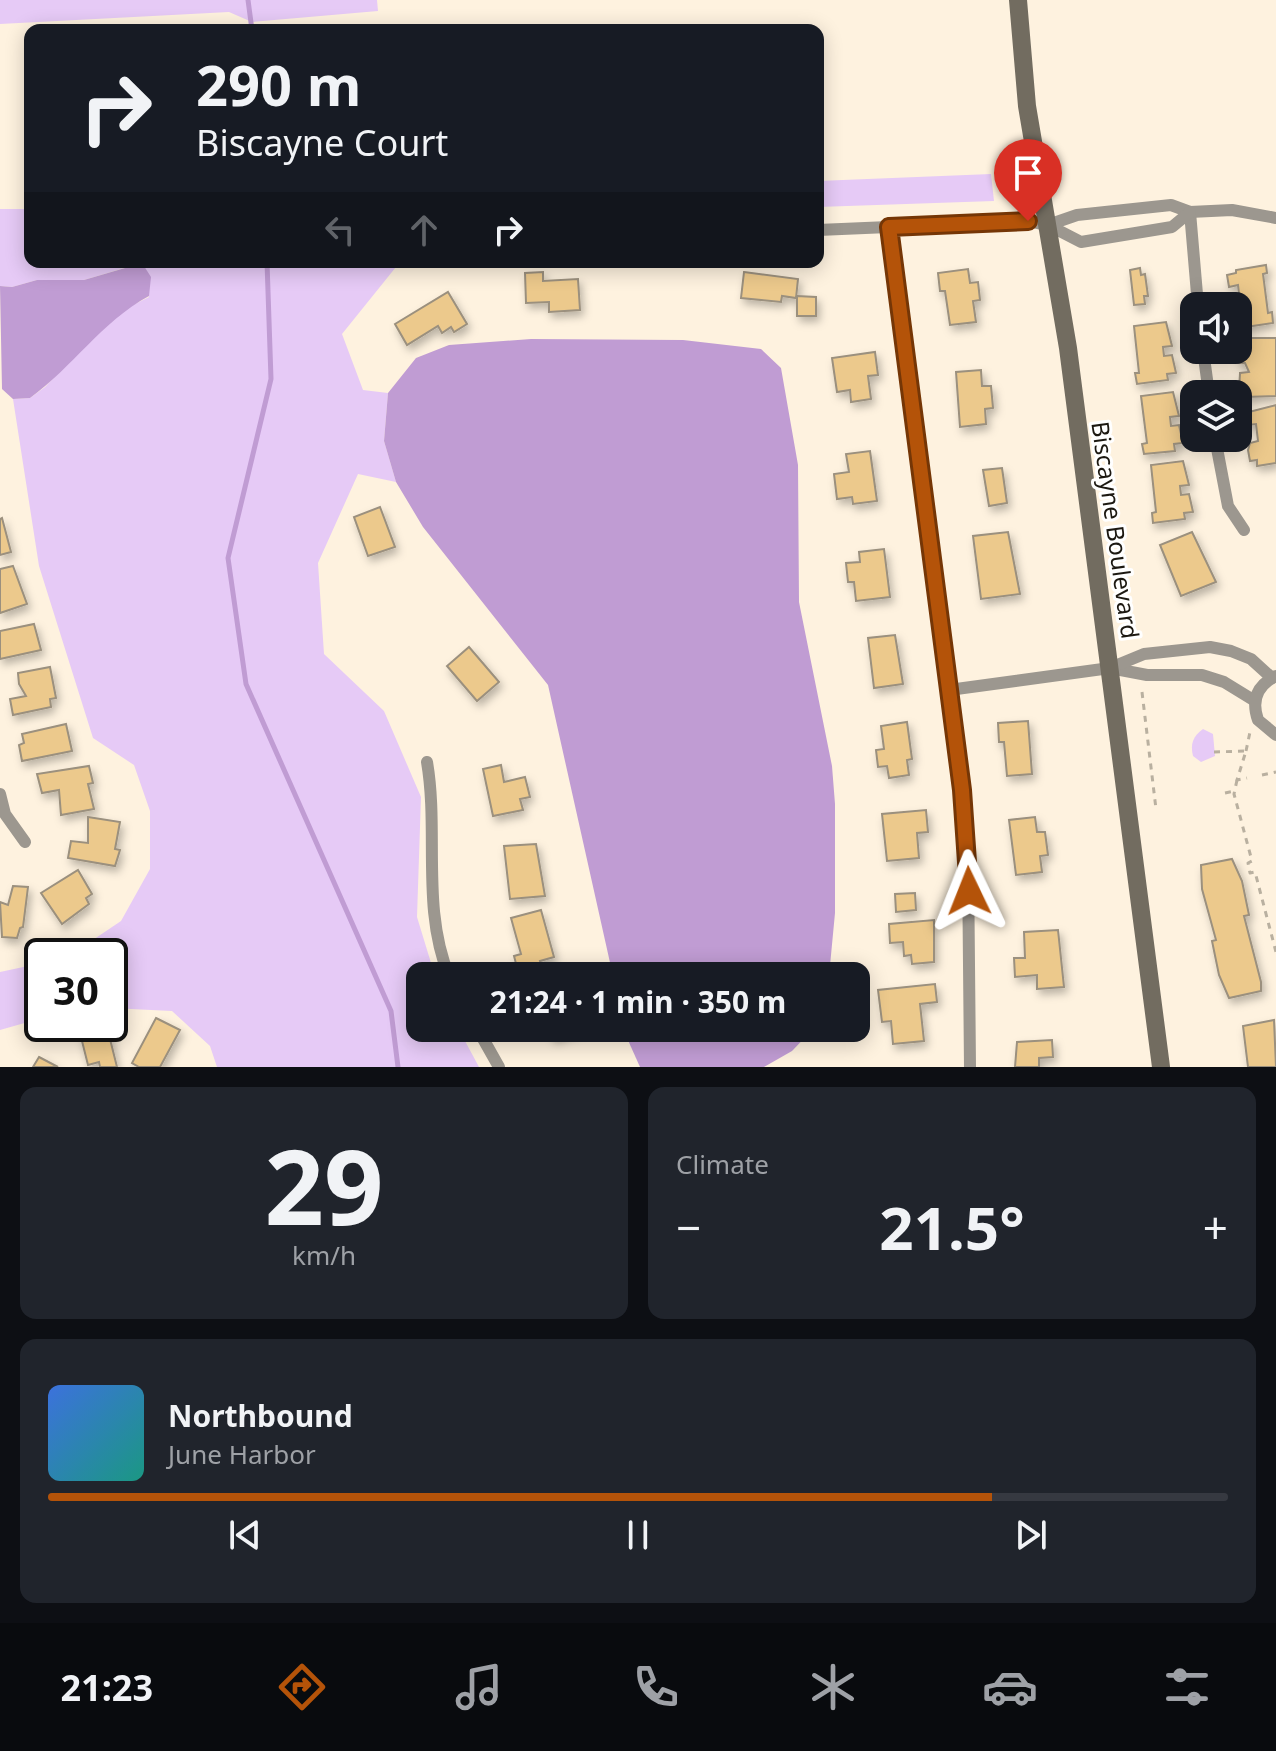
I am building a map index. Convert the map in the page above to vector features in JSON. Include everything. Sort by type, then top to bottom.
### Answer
[{"type":"street","name":"Biscayne Boulevard","points":[[1018,0],[1031,132],[1073,388],[1161,1067]]},
{"type":"street","points":[[1048,225],[1077,215],[1171,205],[1190,212],[1232,210],[1276,218]]},
{"type":"street","points":[[824,230],[1028,221],[1048,225],[1081,242],[1172,227],[1190,212]]},
{"type":"street","points":[[1190,212],[1197,292]]},
{"type":"street","points":[[889,227],[968,861],[970,1067]]},
{"type":"street","points":[[1218,452],[1228,506],[1244,530]]},
{"type":"street","points":[[949,690],[1110,668],[1144,654],[1210,647],[1251,659],[1274,677],[1258,691],[1255,701],[1258,720],[1276,735]]},
{"type":"street","points":[[1110,668],[1138,674],[1202,675],[1224,682],[1255,701]]},
{"type":"street","points":[[427,762],[432,794],[433,906],[445,962]]},
{"type":"street","points":[[0,794],[5,814],[25,842]]},
{"type":"street","points":[[485,1042],[499,1067]]},
{"type":"path","points":[[1139,685],[1156,809]]},
{"type":"path","points":[[1250,731],[1235,791],[1252,861],[1248,863],[1250,873],[1255,872],[1276,952]]},
{"type":"path","points":[[1214,752],[1246,751]]},
{"type":"path","points":[[1262,775],[1276,772]]},
{"type":"path","points":[[1237,780],[1247,778]]},
{"type":"path","points":[[1225,793],[1235,791]]},
{"type":"shaded area","points":[[0,0],[377,0],[378,11],[252,22],[229,12],[0,24]]},
{"type":"shaded area","points":[[991,174],[994,201],[824,207],[824,181]]},
{"type":"shaded area","points":[[0,209],[24,209],[24,268],[124,268],[84,280],[37,280],[12,287],[0,286]]},
{"type":"shaded area","points":[[125,268],[145,268],[151,277],[149,296],[116,319],[30,398],[13,399],[2,389],[0,286],[12,287],[37,280],[84,280]]},
{"type":"shaded area","points":[[142,268],[395,268],[342,334],[363,390],[388,393],[384,441],[396,482],[358,474],[318,563],[324,654],[384,711],[421,797],[417,917],[431,962],[406,962],[406,1042],[466,1042],[479,1067],[217,1067],[210,1046],[172,1011],[128,1009],[128,938],[96,938],[121,921],[150,869],[150,811],[134,765],[93,738],[39,566],[13,399],[30,398],[45,387],[95,334],[127,308],[149,297]]},
{"type":"shaded area","points":[[531,339],[683,340],[761,349],[781,368],[798,465],[799,602],[832,766],[835,913],[830,962],[610,962],[548,685],[423,527],[396,482],[384,441],[388,393],[416,358],[449,345]]},
{"type":"shaded area","points":[[1203,729],[1213,734],[1215,756],[1201,762],[1193,756],[1192,748],[1195,737]]},
{"type":"shaded area","points":[[24,967],[24,1023],[0,1030],[0,972]]},
{"type":"shaded area","points":[[629,1042],[801,1042],[792,1051],[764,1067],[640,1067]]},
{"type":"building","points":[[1266,265],[1267,273],[1263,274],[1268,313],[1272,312],[1273,323],[1252,326],[1252,292],[1239,292],[1238,285],[1229,287],[1227,275],[1236,273],[1236,270]]},
{"type":"building","points":[[1140,268],[1141,275],[1145,274],[1148,296],[1144,296],[1145,304],[1134,305],[1130,270]]},
{"type":"building","points":[[968,269],[970,283],[978,282],[980,300],[973,301],[976,322],[950,325],[945,291],[940,291],[938,273]]},
{"type":"building","points":[[543,272],[543,281],[578,279],[580,310],[549,312],[549,302],[526,303],[525,273]]},
{"type":"building","points":[[744,272],[798,279],[796,298],[782,296],[781,302],[741,298]]},
{"type":"building","points":[[448,292],[467,324],[454,332],[451,327],[442,333],[438,326],[407,345],[395,324]]},
{"type":"building","points":[[797,296],[816,297],[816,316],[797,316]]},
{"type":"building","points":[[1166,322],[1172,346],[1163,347],[1164,356],[1172,355],[1176,373],[1167,374],[1168,380],[1137,384],[1135,373],[1139,373],[1134,326]]},
{"type":"building","points":[[1252,338],[1276,338],[1276,396],[1252,397],[1252,380],[1240,380],[1240,373],[1249,372],[1245,364],[1252,364]]},
{"type":"building","points":[[875,352],[878,375],[868,376],[871,399],[851,402],[850,390],[837,392],[832,358]]},
{"type":"building","points":[[981,370],[982,386],[991,386],[993,408],[985,409],[986,424],[960,427],[956,372]]},
{"type":"building","points":[[1173,392],[1179,416],[1170,417],[1171,426],[1179,425],[1180,430],[1180,443],[1174,444],[1175,451],[1144,454],[1142,444],[1147,443],[1141,396]]},
{"type":"building","points":[[1276,405],[1276,463],[1257,466],[1257,460],[1250,461],[1248,452],[1252,452],[1252,442],[1258,441],[1256,424],[1252,424],[1252,411]]},
{"type":"building","points":[[870,451],[877,501],[853,504],[852,497],[837,499],[834,474],[849,472],[846,454]]},
{"type":"building","points":[[1183,461],[1189,485],[1180,486],[1181,495],[1189,494],[1193,512],[1184,513],[1185,519],[1153,523],[1152,513],[1156,512],[1151,465]]},
{"type":"building","points":[[1002,468],[1007,503],[989,506],[983,470]]},
{"type":"building","points":[[380,507],[395,547],[368,556],[354,517]]},
{"type":"building","points":[[0,519],[11,552],[0,555]]},
{"type":"building","points":[[1008,532],[1020,594],[981,599],[973,536]]},
{"type":"building","points":[[1192,532],[1216,582],[1181,596],[1160,545]]},
{"type":"building","points":[[884,549],[890,597],[856,601],[854,582],[848,582],[846,563],[860,562],[859,552]]},
{"type":"building","points":[[13,566],[27,604],[0,613],[0,569]]},
{"type":"building","points":[[34,624],[41,650],[0,659],[0,631]]},
{"type":"building","points":[[895,635],[903,684],[874,688],[868,638]]},
{"type":"building","points":[[469,647],[499,682],[477,701],[447,666]]},
{"type":"building","points":[[50,667],[56,698],[50,699],[51,707],[13,715],[10,699],[26,696],[19,684],[18,673]]},
{"type":"building","points":[[1028,721],[1032,774],[1007,776],[1004,742],[999,742],[998,723]]},
{"type":"building","points":[[907,722],[912,759],[907,760],[909,775],[889,778],[887,766],[878,767],[876,750],[884,749],[881,726]]},
{"type":"building","points":[[66,724],[72,751],[22,761],[19,745],[24,743],[22,734]]},
{"type":"building","points":[[501,765],[504,782],[525,777],[530,797],[520,799],[523,810],[493,816],[483,769]]},
{"type":"building","points":[[89,766],[93,783],[88,784],[94,809],[61,815],[59,790],[42,793],[37,774]]},
{"type":"building","points":[[926,810],[928,832],[917,833],[919,858],[887,861],[882,814]]},
{"type":"building","points":[[88,817],[120,822],[115,849],[120,850],[115,866],[68,858],[71,841],[88,843]]},
{"type":"building","points":[[1035,817],[1037,832],[1045,832],[1048,855],[1040,856],[1042,872],[1016,875],[1009,820]]},
{"type":"building","points":[[536,844],[545,896],[510,899],[504,846]]},
{"type":"building","points":[[1232,859],[1242,881],[1249,915],[1244,916],[1261,991],[1229,998],[1219,975],[1212,941],[1216,940],[1202,889],[1201,865]]},
{"type":"building","points":[[78,870],[92,894],[86,898],[89,904],[62,924],[41,893]]},
{"type":"building","points":[[13,886],[28,887],[23,927],[17,938],[2,937],[0,902],[8,905]]},
{"type":"building","points":[[915,893],[916,910],[896,912],[895,894]]},
{"type":"building","points":[[541,910],[554,957],[540,962],[516,962],[514,956],[521,954],[511,918]]},
{"type":"building","points":[[934,920],[934,962],[912,964],[911,955],[904,956],[903,942],[890,943],[889,924]]},
{"type":"building","points":[[1058,930],[1064,987],[1037,989],[1037,975],[1015,977],[1014,958],[1025,958],[1024,932]]},
{"type":"building","points":[[935,984],[937,1002],[920,1004],[924,1041],[893,1044],[891,1021],[882,1022],[878,990]]},
{"type":"building","points":[[156,1018],[180,1030],[160,1067],[139,1067],[132,1063]]},
{"type":"building","points":[[1274,1020],[1276,1067],[1248,1067],[1243,1026]]},
{"type":"building","points":[[1052,1040],[1053,1057],[1039,1058],[1039,1067],[1015,1067],[1017,1042]]},
{"type":"building","points":[[82,1042],[111,1042],[117,1067],[100,1067],[99,1062],[88,1065]]},
{"type":"building","points":[[39,1057],[58,1067],[33,1067]]},
{"type":"waterway","points":[[248,0],[251,24]]},
{"type":"waterway","points":[[267,268],[271,379],[228,558],[246,684],[391,1011],[398,1067]]},
{"type":"route","points":[[969,891],[962,790],[889,227],[1028,221]]}]
